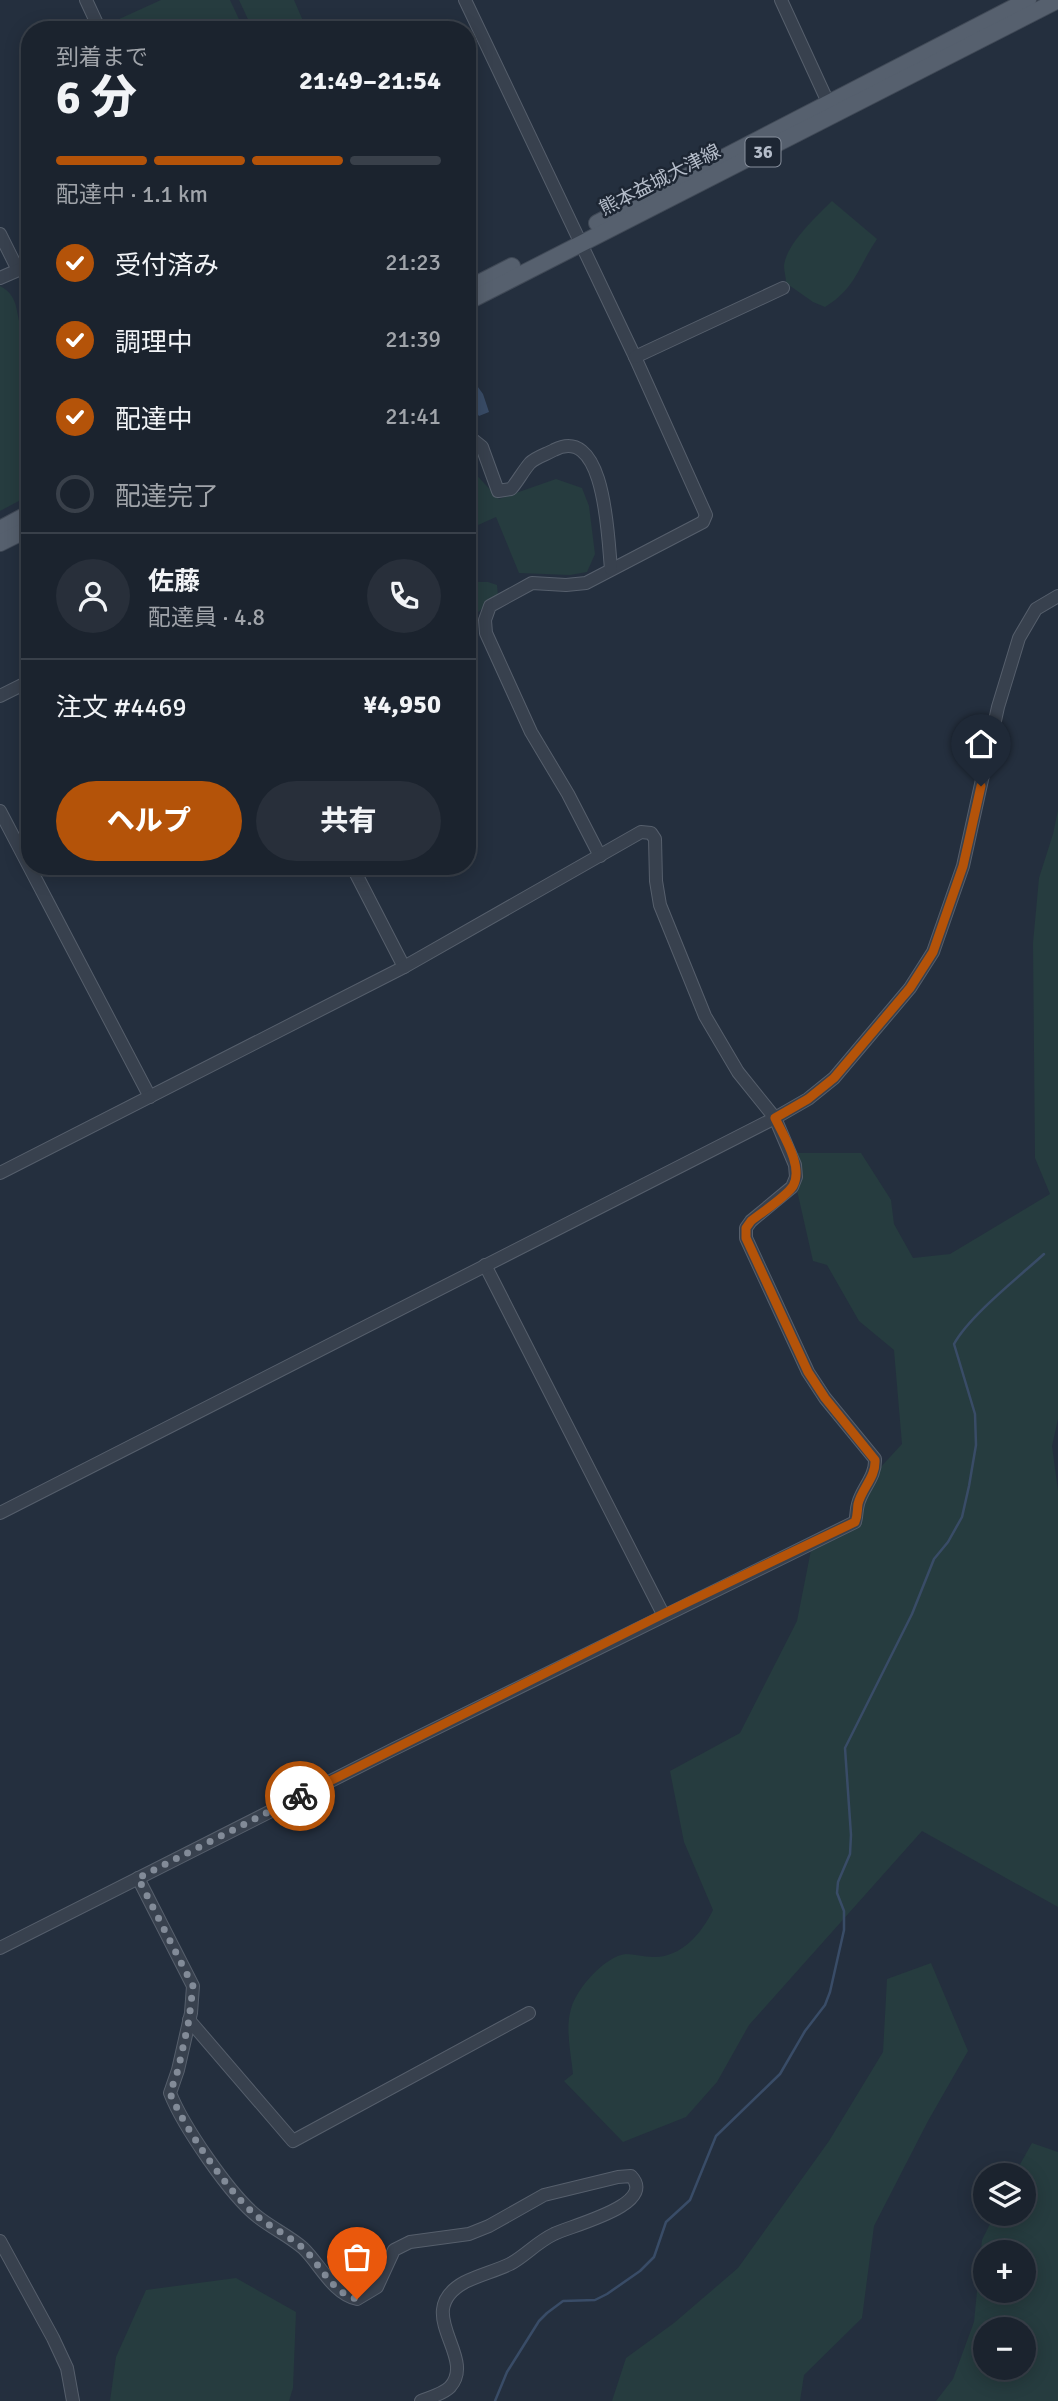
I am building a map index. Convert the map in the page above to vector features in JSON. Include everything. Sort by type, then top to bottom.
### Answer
[{"type":"main road","name":"熊本益城大津線","points":[[833,113],[1028,0]]},
{"type":"main road","name":"熊本益城大津線","points":[[476,285],[578,238],[1058,0]]},
{"type":"main road","name":"熊本益城大津線","points":[[476,297],[578,238]]},
{"type":"main road","points":[[0,529],[21,518]]},
{"type":"main road","points":[[0,543],[21,532]]},
{"type":"street","points":[[86,0],[96,21]]},
{"type":"street","points":[[465,0],[475,21]]},
{"type":"street","points":[[781,0],[833,113]]},
{"type":"street","points":[[476,23],[635,358],[706,515],[703,522],[586,583],[533,583],[490,606],[485,620],[486,633],[531,732],[568,794],[600,856]]},
{"type":"street","points":[[0,234],[21,264]]},
{"type":"street","points":[[0,278],[21,269]]},
{"type":"street","points":[[635,358],[783,288]]},
{"type":"street","points":[[476,442],[482,447],[498,491],[511,489],[532,461],[561,446],[574,447],[589,458],[601,491],[611,569]]},
{"type":"street","points":[[0,1513],[775,1118],[808,1099],[834,1078],[910,988],[933,952],[963,866],[998,707],[1018,638],[1036,609],[1058,596]]},
{"type":"street","points":[[0,696],[21,686]]},
{"type":"street","points":[[0,811],[21,851]]},
{"type":"street","points":[[0,1173],[348,993],[404,967],[641,832],[651,833],[655,839],[656,881],[660,905],[705,1016],[738,1072],[775,1118],[795,1165],[796,1177],[792,1187],[751,1221],[746,1228],[746,1238],[808,1372],[825,1398],[875,1460],[876,1469],[858,1505],[855,1522],[663,1614],[0,1948]]},
{"type":"street","points":[[34,875],[150,1097]]},
{"type":"street","points":[[357,875],[404,967]]},
{"type":"street","points":[[485,1265],[663,1614]]},
{"type":"street","points":[[138,1878],[193,1986],[189,2020],[170,2093],[176,2109],[217,2172],[256,2216],[301,2246],[338,2289],[349,2297],[357,2299],[377,2287],[394,2250],[410,2242],[469,2234],[489,2226],[544,2195],[618,2177],[631,2176],[635,2180],[638,2187],[636,2193],[626,2203],[589,2222],[549,2236],[512,2263],[466,2282],[445,2297],[443,2320],[454,2359],[455,2376],[451,2385],[441,2393],[421,2401]]},
{"type":"street","points":[[189,2020],[293,2141],[530,2013]]},
{"type":"street","points":[[0,2241],[54,2338],[67,2368],[73,2401]]},
{"type":"green space","points":[[161,0],[230,0],[240,21],[117,21]]},
{"type":"green space","points":[[239,0],[294,0],[303,21],[249,21]]},
{"type":"green space","points":[[832,201],[877,239],[850,285],[825,307],[786,283],[784,266],[796,240]]},
{"type":"green space","points":[[0,286],[13,297],[21,326],[21,500],[0,511]]},
{"type":"green space","points":[[476,475],[499,499],[556,479],[582,488],[589,506],[595,554],[587,572],[570,575],[519,573],[496,517],[476,526]]},
{"type":"green space","points":[[476,582],[497,585],[498,596],[476,614]]},
{"type":"green space","points":[[1058,810],[1058,1419],[1052,1446],[1058,1491],[1058,1907],[922,1831],[749,2025],[717,2082],[686,2117],[623,2142],[564,2081],[573,2074],[568,2025],[574,2001],[585,1983],[609,1961],[626,1954],[653,1957],[673,1953],[697,1935],[708,1919],[713,1910],[684,1842],[670,1771],[740,1733],[797,1621],[812,1545],[860,1514],[878,1470],[902,1444],[894,1350],[859,1321],[827,1265],[813,1261],[796,1186],[800,1168],[797,1153],[861,1153],[891,1200],[894,1224],[913,1258],[950,1254],[1050,1194],[1035,1158],[1033,943],[1039,878]]},
{"type":"green space","points":[[931,1963],[968,2051],[928,2121],[874,2226],[862,2318],[804,2375],[800,2401],[612,2401],[626,2358],[674,2323],[738,2268],[829,2141],[883,2052],[887,1979]]},
{"type":"green space","points":[[1032,2143],[1058,2152],[1058,2401],[936,2401],[953,2379],[973,2325],[973,2380],[1036,2380],[1036,2317],[974,2317],[976,2303],[1036,2303],[1036,2240],[982,2240],[989,2226],[1036,2226],[1036,2163],[1021,2163]]},
{"type":"green space","points":[[236,2278],[296,2312],[293,2388],[289,2401],[110,2401],[116,2357],[146,2290]]},
{"type":"water","points":[[476,384],[483,394],[489,412],[479,416],[476,412]]},
{"type":"waterway","points":[[495,2401],[507,2372],[539,2321],[547,2313],[563,2301],[595,2300],[607,2294],[640,2271],[654,2257],[666,2222],[690,2200],[716,2136],[780,2074],[805,2031],[825,2005],[844,1930],[844,1911],[837,1893],[838,1882],[850,1854],[845,1748],[912,1614],[934,1559],[948,1542],[962,1517],[969,1486],[976,1445],[975,1414],[954,1344],[971,1321],[1044,1254]]},
{"type":"way so far","points":[[300,1796],[138,1878],[193,1986],[191,2013],[170,2093],[176,2109],[217,2172],[256,2216],[301,2246],[338,2289],[357,2299]]},
{"type":"route","points":[[300,1796],[663,1614],[855,1522],[858,1505],[876,1469],[875,1460],[825,1398],[808,1372],[746,1238],[746,1228],[792,1187],[796,1177],[795,1165],[775,1118],[808,1099],[834,1078],[910,988],[933,952],[963,866],[981,786]]}]
